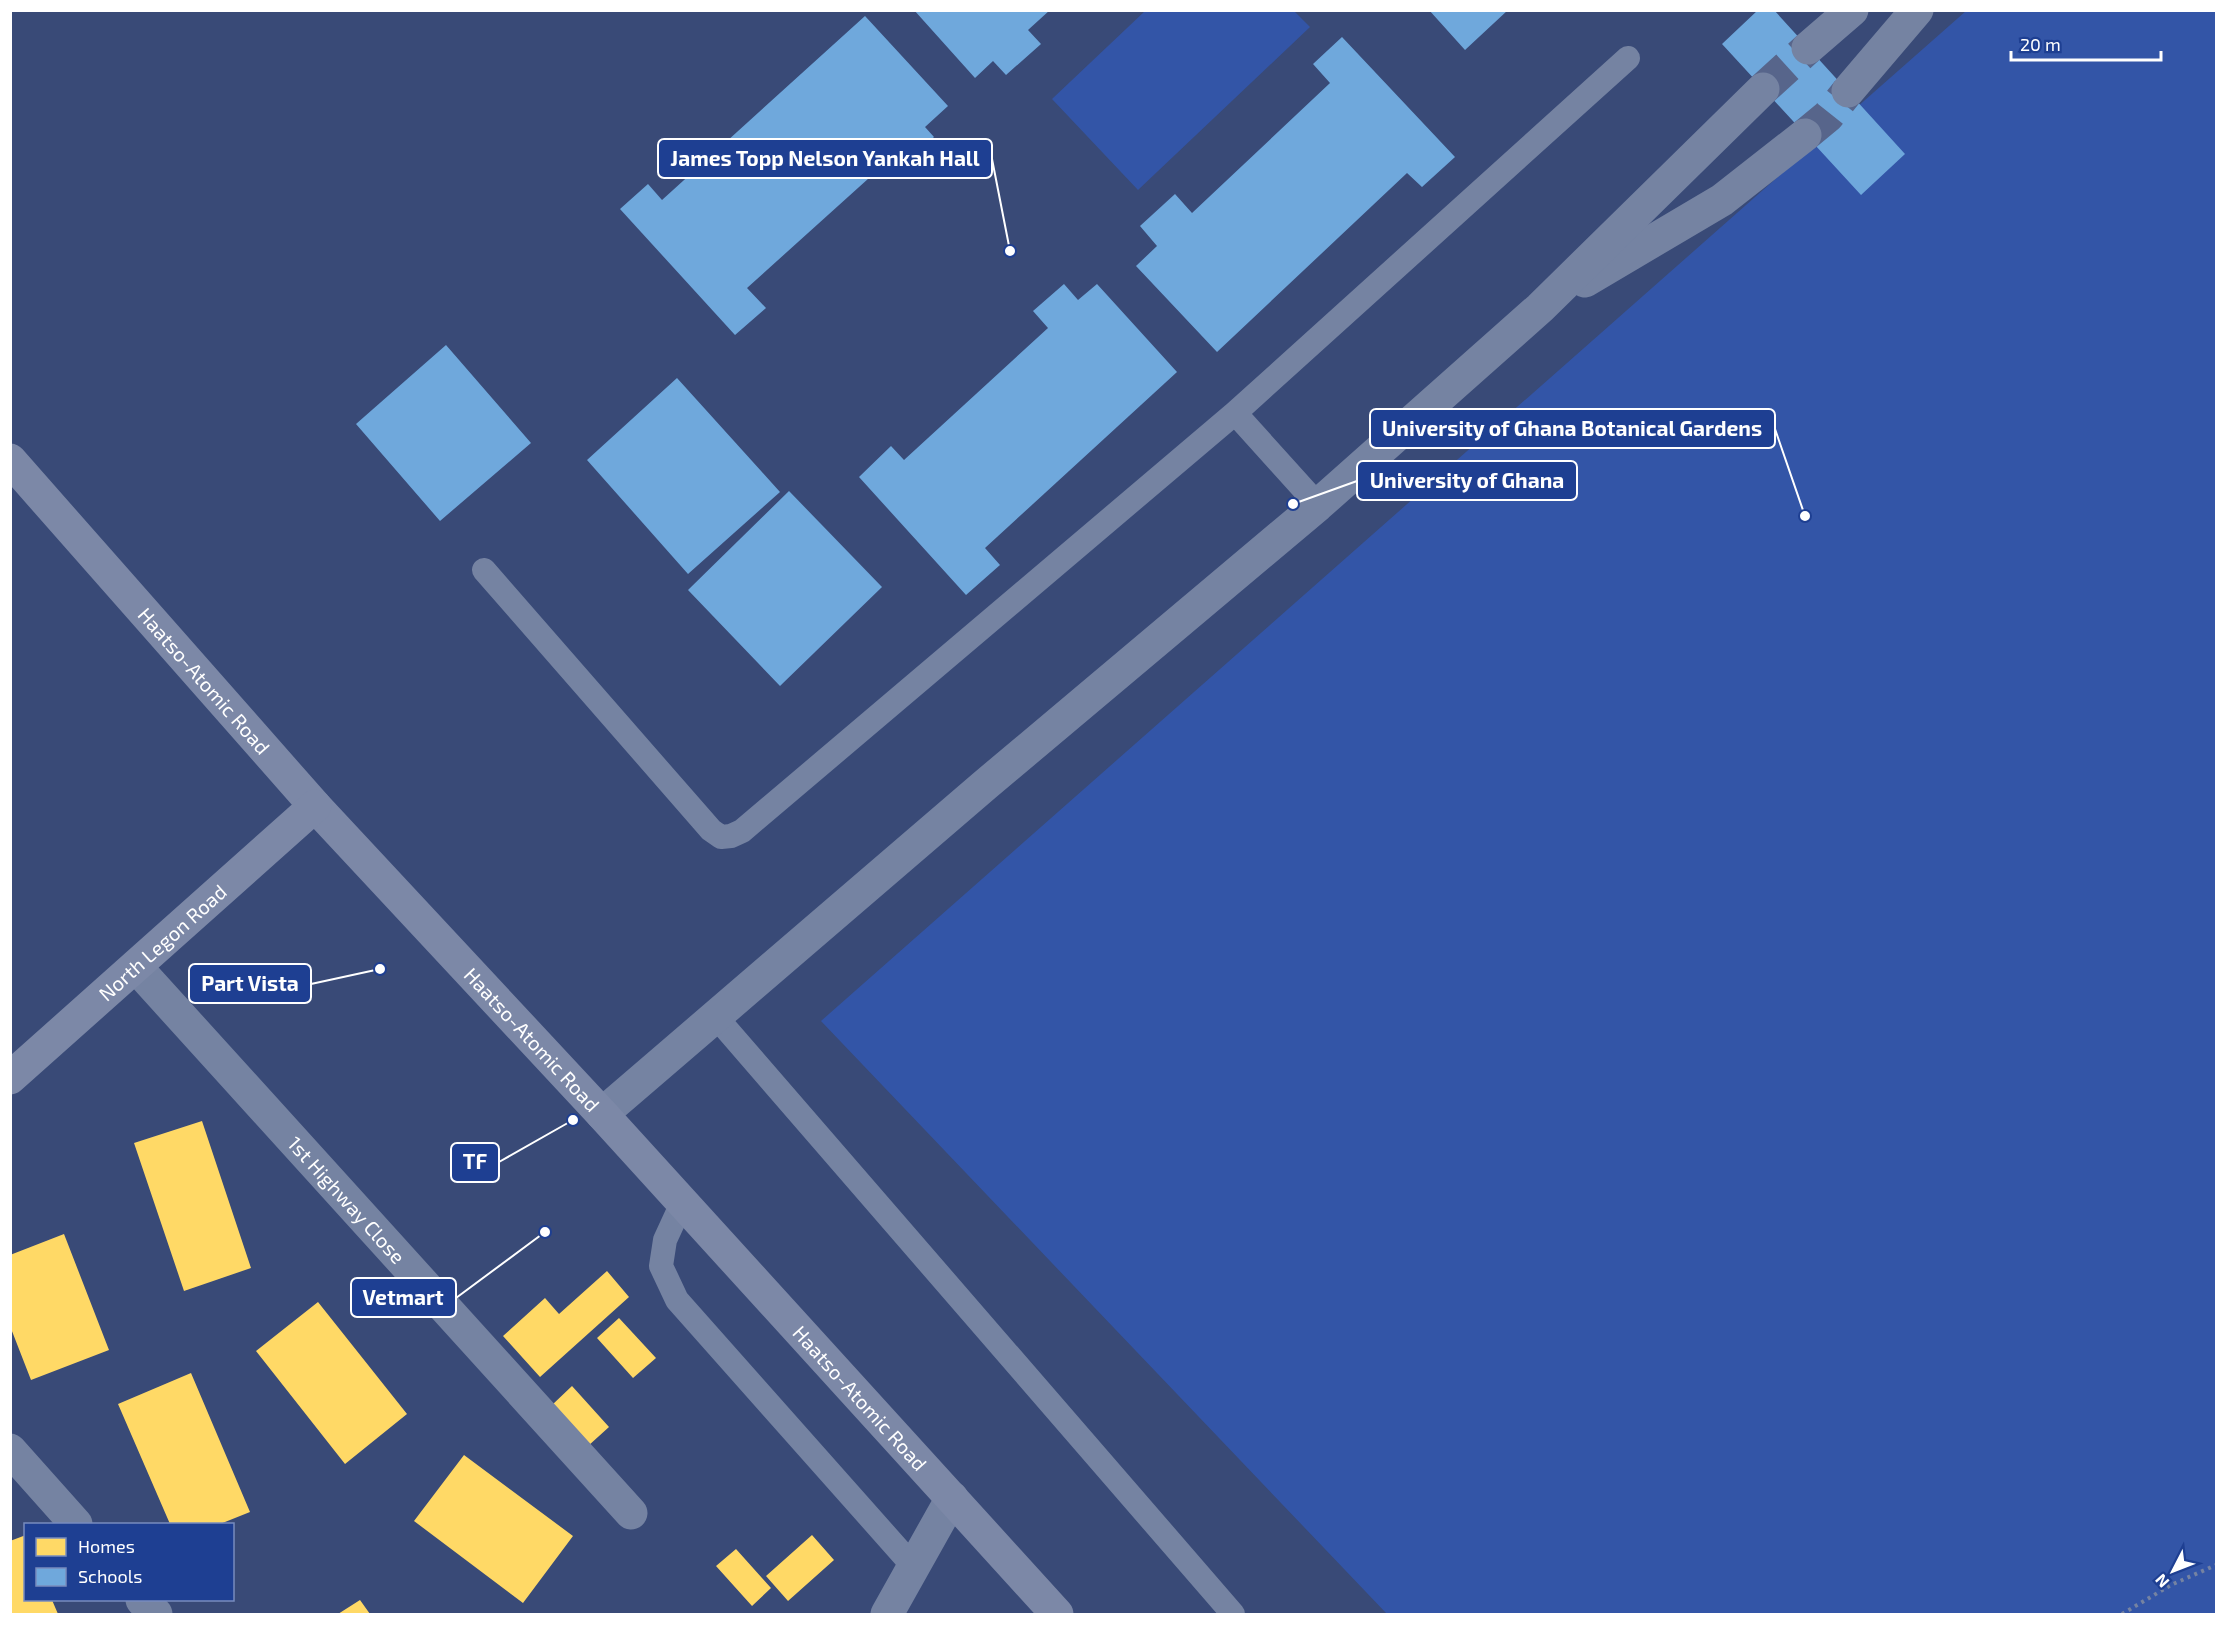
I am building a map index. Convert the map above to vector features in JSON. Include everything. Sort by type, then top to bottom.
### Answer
[{"type":"main road","name":"Haatso-Atomic Road","points":[[10,460],[315,806],[602,1114],[1057,1614]]},
{"type":"main road","name":"North Legon Road","points":[[10,1078],[315,806]]},
{"type":"street","points":[[1808,48],[1852,10]]},
{"type":"street","points":[[1848,91],[1917,10]]},
{"type":"street","points":[[602,1114],[985,785],[1318,505],[1540,308],[1762,89]]},
{"type":"street","points":[[1540,308],[1722,200],[1805,135]]},
{"type":"street","name":"1st Highway Close","points":[[136,966],[631,1512]]},
{"type":"street","points":[[10,1450],[75,1523]]},
{"type":"street","points":[[887,1614],[952,1498]]},
{"type":"street","points":[[144,1601],[156,1614]]},
{"type":"lane","points":[[484,570],[711,830],[721,837],[731,836],[742,831],[1235,413],[1628,58]]},
{"type":"lane","points":[[1235,413],[1318,505]]},
{"type":"lane","points":[[716,1017],[1233,1614]]},
{"type":"lane","points":[[682,1203],[665,1240],[661,1266],[677,1300],[914,1566]]},
{"type":"path","points":[[2121,1614],[2172,1585],[2217,1565]]},
{"type":"shaded area","points":[[1145,11],[1294,11],[1310,27],[1138,190],[1052,99]]},
{"type":"shaded area","points":[[1966,11],[2216,11],[2216,1614],[1387,1614],[821,1021]]},
{"type":"building: Homes","points":[[202,1121],[251,1268],[184,1291],[134,1143]]},
{"type":"building: Homes","points":[[64,1234],[109,1350],[31,1380],[10,1326],[10,1255]]},
{"type":"building: Homes","points":[[607,1271],[629,1297],[540,1377],[503,1336],[545,1298],[559,1314]]},
{"type":"building: Homes","points":[[318,1302],[407,1414],[345,1464],[256,1351]]},
{"type":"building: Homes","points":[[619,1318],[656,1358],[633,1378],[597,1338]]},
{"type":"building: Homes","points":[[191,1373],[250,1512],[222,1523],[170,1523],[118,1404]]},
{"type":"building: Homes","points":[[572,1386],[609,1427],[588,1446],[552,1405]]},
{"type":"building: Homes","points":[[464,1455],[573,1536],[523,1603],[414,1521]]},
{"type":"building: Homes","points":[[812,1535],[834,1560],[788,1601],[766,1576]]},
{"type":"building: Homes","points":[[24,1536],[24,1601],[52,1601],[58,1614],[10,1614],[10,1541]]},
{"type":"building: Homes","points":[[736,1549],[771,1588],[752,1606],[716,1566]]},
{"type":"building: Homes","points":[[360,1600],[370,1614],[338,1614]]},
{"type":"building: Schools","points":[[914,10],[1050,10],[1028,30],[1041,44],[1006,75],[993,61],[975,78]]},
{"type":"building: Schools","points":[[1429,10],[1508,10],[1465,50]]},
{"type":"building: Schools","points":[[1758,10],[1774,10],[1905,154],[1861,195],[1722,44]]},
{"type":"building: Schools","points":[[865,16],[948,106],[925,127],[934,137],[899,170],[889,160],[747,288],[766,308],[735,335],[620,209],[648,184],[662,200]]},
{"type":"building: Schools","points":[[1342,37],[1455,157],[1422,187],[1407,173],[1217,352],[1136,266],[1157,246],[1140,226],[1175,194],[1192,213],[1330,83],[1313,64]]},
{"type":"building: Schools","points":[[1064,284],[1078,300],[1097,284],[1177,372],[985,548],[1000,565],[966,595],[859,477],[891,446],[904,460],[1048,328],[1033,311]]},
{"type":"building: Schools","points":[[446,345],[531,443],[440,521],[356,424]]},
{"type":"building: Schools","points":[[677,378],[780,492],[688,574],[587,460]]},
{"type":"building: Schools","points":[[789,491],[882,587],[780,686],[688,590]]},
{"type":"tunnel","points":[[1763,89],[1808,48]]},
{"type":"tunnel","points":[[1805,135],[1828,116],[1848,91]]},
{"type":"place","name":"James Topp Nelson Yankah Hall","points":[[1010,251]]},
{"type":"place","name":"University of Ghana","points":[[1293,504]]},
{"type":"place","name":"University of Ghana Botanical Gardens","points":[[1805,516]]},
{"type":"place","name":"Part Vista","points":[[380,969]]},
{"type":"place","name":"TF","points":[[573,1120]]},
{"type":"place","name":"Vetmart","points":[[545,1232]]}]
